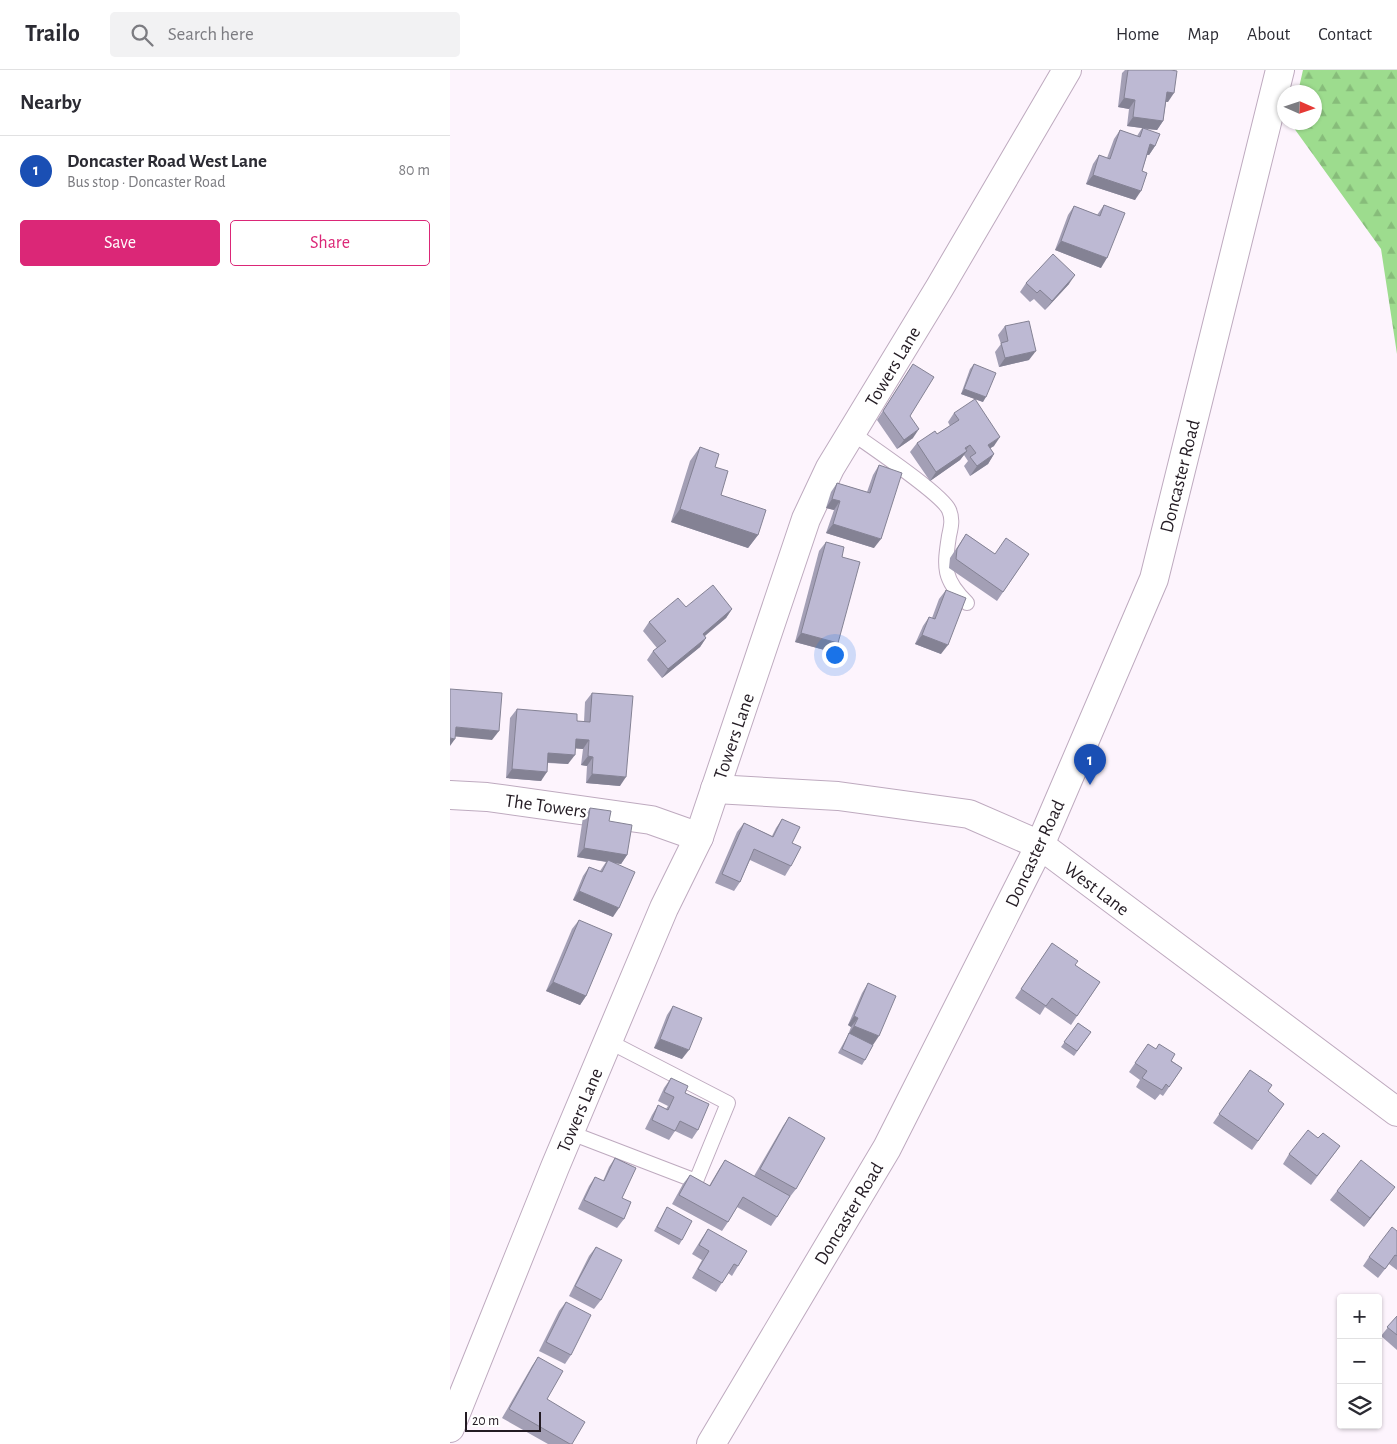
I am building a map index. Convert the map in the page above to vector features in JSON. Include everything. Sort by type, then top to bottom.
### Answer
[{"type":"main road","name":"Towers Lane","points":[[450,1428],[555,1167],[571,1133],[664,908],[699,837],[806,519],[830,468],[940,287],[1067,70]]},
{"type":"main road","name":"Doncaster Road","points":[[711,1444],[887,1148],[1040,845],[1154,580],[1280,70]]},
{"type":"main road","name":"West Lane","points":[[715,789],[838,796],[969,814],[1040,845],[1397,1112]]},
{"type":"main road","name":"The Towers","points":[[450,795],[487,797],[651,820],[699,837]]},
{"type":"lane","points":[[852,433],[924,486],[948,508],[952,521],[945,564],[950,584],[966,603]]},
{"type":"lane","points":[[571,1133],[696,1181],[728,1103],[608,1041]]},
{"type":"green space","points":[[1303,70],[1397,70],[1397,354],[1381,249],[1295,130],[1322,130],[1322,85],[1300,85]]},
{"type":"building","points":[[1128,70],[1177,71],[1174,93],[1167,92],[1163,121],[1133,117],[1135,100],[1124,98]]},
{"type":"building","points":[[1143,128],[1160,134],[1155,146],[1150,144],[1142,171],[1147,173],[1141,191],[1093,175],[1099,155],[1110,159],[1120,130],[1140,137]]},
{"type":"building","points":[[1104,205],[1125,213],[1107,258],[1061,241],[1074,206],[1100,216]]},
{"type":"building","points":[[1053,254],[1075,275],[1052,301],[1040,290],[1037,293],[1026,283]]},
{"type":"building","points":[[1029,321],[1036,351],[1005,358],[1001,343],[1008,341],[1005,326]]},
{"type":"building","points":[[913,364],[934,377],[910,416],[919,429],[904,440],[883,411]]},
{"type":"building","points":[[974,364],[996,373],[986,397],[964,389]]},
{"type":"building","points":[[975,399],[1000,437],[988,445],[994,454],[977,466],[970,457],[976,453],[970,445],[965,448],[967,451],[936,472],[917,443],[935,431],[937,434],[959,420],[954,413]]},
{"type":"building","points":[[700,447],[719,454],[715,467],[728,471],[721,495],[766,510],[758,535],[680,509]]},
{"type":"building","points":[[879,465],[902,473],[881,539],[833,524],[840,501],[832,499],[837,483],[870,493]]},
{"type":"building","points":[[966,534],[995,554],[1006,538],[1029,554],[1003,592],[956,559],[957,549]]},
{"type":"building","points":[[826,542],[844,547],[842,557],[860,562],[838,643],[801,633]]},
{"type":"building","points":[[713,585],[732,609],[703,634],[706,638],[668,669],[653,651],[666,641],[649,622],[678,598],[686,607]]},
{"type":"building","points":[[946,590],[966,598],[948,645],[922,635],[929,617],[935,619]]},
{"type":"building","points":[[450,689],[502,693],[499,731],[456,727],[455,739],[450,738]]},
{"type":"building","points":[[592,693],[633,696],[626,777],[592,774],[593,757],[588,756],[589,740],[576,739],[575,755],[548,753],[547,772],[512,769],[517,709],[577,714],[577,721],[590,722]]},
{"type":"building","points":[[590,808],[611,811],[609,821],[632,825],[627,855],[584,848]]},
{"type":"building","points":[[782,819],[800,827],[792,843],[801,847],[791,866],[754,849],[740,882],[722,874],[744,823],[773,837]]},
{"type":"building","points":[[608,860],[635,872],[619,908],[579,891],[589,867],[602,872]]},
{"type":"building","points":[[579,920],[612,934],[586,996],[553,982]]},
{"type":"building","points":[[1052,943],[1078,961],[1075,965],[1100,982],[1077,1016],[1052,998],[1046,1006],[1021,989]]},
{"type":"building","points":[[868,983],[896,996],[879,1036],[854,1026],[858,1018],[854,1016]]},
{"type":"building","points":[[673,1006],[702,1018],[689,1050],[660,1039]]},
{"type":"building","points":[[1078,1023],[1091,1032],[1077,1051],[1064,1042]]},
{"type":"building","points":[[849,1033],[873,1045],[865,1060],[842,1049]]},
{"type":"building","points":[[1148,1044],[1156,1049],[1159,1044],[1175,1054],[1171,1061],[1182,1068],[1169,1087],[1166,1084],[1162,1090],[1142,1078],[1147,1071],[1135,1063]]},
{"type":"building","points":[[1250,1070],[1272,1085],[1268,1091],[1284,1104],[1258,1141],[1219,1114]]},
{"type":"building","points":[[671,1078],[688,1086],[685,1093],[709,1104],[698,1130],[680,1121],[675,1131],[652,1120],[658,1105],[668,1110],[674,1097],[664,1092]]},
{"type":"building","points":[[789,1117],[825,1138],[796,1189],[760,1169]]},
{"type":"building","points":[[1308,1130],[1318,1138],[1323,1133],[1340,1146],[1317,1176],[1289,1154]]},
{"type":"building","points":[[615,1158],[636,1168],[622,1198],[631,1202],[624,1219],[584,1200],[595,1177],[604,1181]]},
{"type":"building","points":[[725,1160],[790,1196],[777,1217],[743,1197],[728,1222],[679,1195],[690,1175],[710,1186]]},
{"type":"building","points":[[1361,1160],[1395,1187],[1370,1218],[1337,1191]]},
{"type":"building","points":[[667,1207],[692,1221],[682,1240],[657,1227]]},
{"type":"building","points":[[1392,1227],[1397,1231],[1397,1256],[1395,1255],[1385,1269],[1369,1257]]},
{"type":"building","points":[[708,1229],[747,1251],[738,1266],[734,1264],[722,1283],[698,1269],[709,1251],[699,1245]]},
{"type":"building","points":[[596,1247],[622,1260],[601,1300],[575,1286]]},
{"type":"building","points":[[566,1302],[591,1315],[571,1355],[546,1342]]},
{"type":"building","points":[[1397,1316],[1397,1335],[1387,1327]]},
{"type":"building","points":[[538,1357],[563,1371],[547,1399],[585,1422],[572,1444],[509,1409]]},
{"type":"place","name":"Doncaster Road West Lane","points":[[1090,785]]}]
